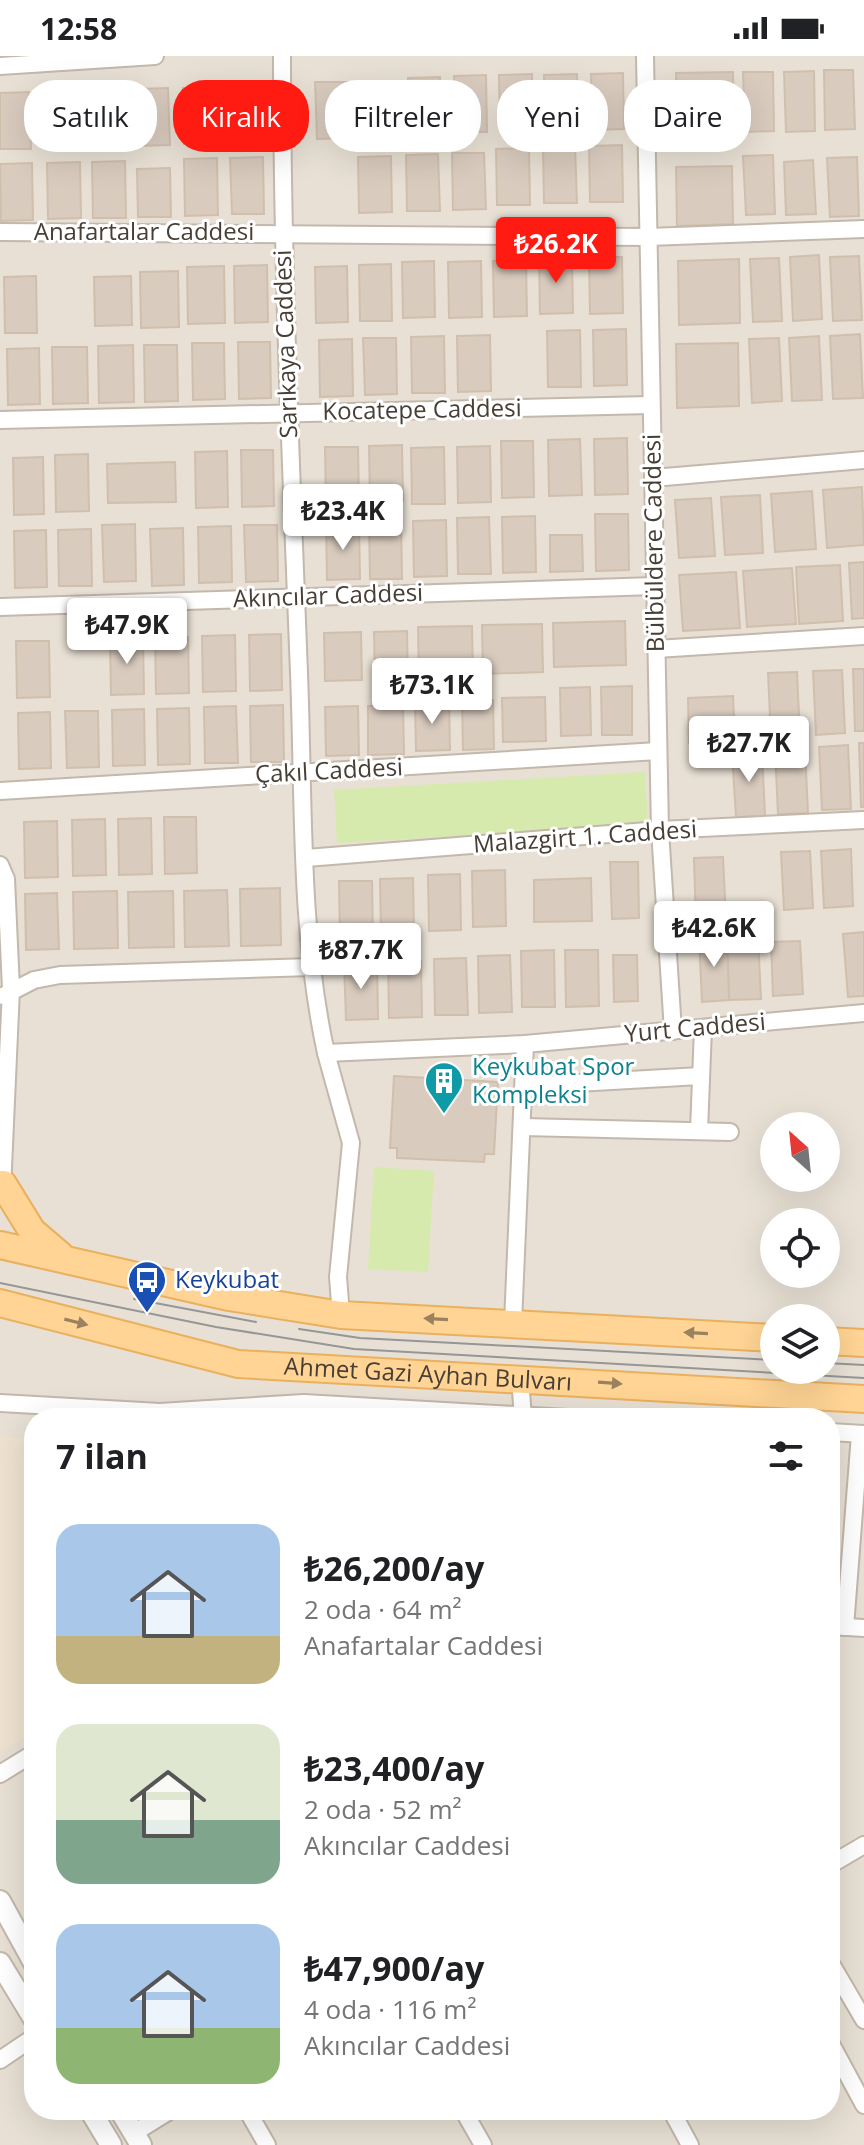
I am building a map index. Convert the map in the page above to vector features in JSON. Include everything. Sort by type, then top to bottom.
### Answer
[{"type":"main road","points":[[1,1194],[32,1231],[66,1260]]},
{"type":"main road","points":[[0,1245],[229,1297],[341,1315],[760,1337]]},
{"type":"main road","name":"Ahmet Gazi Ayhan Bulvarı","points":[[0,1303],[238,1364],[864,1399]]},
{"type":"main road","points":[[840,1342],[864,1343]]},
{"type":"street","points":[[0,66],[155,56]]},
{"type":"street","name":"Sarıkaya Caddesi","points":[[282,56],[282,233],[312,967]]},
{"type":"street","name":"Bülbüldere Caddesi","points":[[645,56],[660,830],[673,1031]]},
{"type":"street","name":"Anafartalar Caddesi","points":[[0,232],[648,237],[864,229]]},
{"type":"street","name":"Kocatepe Caddesi","points":[[0,420],[651,405]]},
{"type":"street","points":[[653,478],[864,460]]},
{"type":"street","name":"Akıncılar Caddesi","points":[[0,607],[655,586]]},
{"type":"street","points":[[656,649],[864,636]]},
{"type":"street","name":"Çakıl Caddesi","points":[[0,791],[658,751]]},
{"type":"street","name":"Malazgirt 1. Caddesi","points":[[306,858],[660,830],[864,820]]},
{"type":"street","points":[[0,865],[6,879],[1,1194]]},
{"type":"street","points":[[4,992],[60,975],[312,967],[326,1053],[351,1143],[338,1277],[341,1315]]},
{"type":"street","name":"Yurt Caddesi","points":[[326,1053],[525,1044],[864,1013]]},
{"type":"street","points":[[699,1131],[703,1028]]},
{"type":"street","points":[[513,1323],[525,1044]]},
{"type":"street","points":[[524,1086],[700,1076]]},
{"type":"street","points":[[523,1127],[730,1132]]},
{"type":"street","points":[[520,1378],[522,1408]]},
{"type":"street","points":[[0,1403],[67,1408]]},
{"type":"street","points":[[244,1408],[304,1403],[382,1408]]},
{"type":"street","points":[[840,1433],[862,1434],[840,1610]]},
{"type":"street","points":[[840,1626],[864,1628]]},
{"type":"street","points":[[0,1774],[24,1759]]},
{"type":"street","points":[[840,1859],[864,1845]]},
{"type":"street","points":[[0,1901],[24,1945]]},
{"type":"street","points":[[0,1963],[24,2003]]},
{"type":"street","points":[[840,1979],[864,2020]]},
{"type":"street","points":[[2,2054],[24,2042]]},
{"type":"street","points":[[840,2061],[864,2105]]},
{"type":"street","points":[[96,2120],[111,2145]]},
{"type":"street","points":[[126,2120],[138,2139],[160,2120]]},
{"type":"street","points":[[253,2120],[267,2145]]},
{"type":"street","points":[[469,2120],[483,2145]]},
{"type":"street","points":[[676,2120],[690,2145]]},
{"type":"shaded area","points":[[0,56],[864,56],[864,2145],[0,2145]]},
{"type":"shaded area","points":[[0,1436],[24,1438],[24,1737],[0,1752]]},
{"type":"green space","points":[[645,772],[648,825],[337,843],[334,790]]},
{"type":"green space","points":[[374,1167],[434,1171],[428,1272],[368,1269]]},
{"type":"building","points":[[824,70],[853,70],[855,129],[825,130]]},
{"type":"building","points":[[814,71],[815,131],[786,132],[784,72]]},
{"type":"building","points":[[733,72],[733,80],[676,80],[676,73]]},
{"type":"building","points":[[743,72],[773,72],[774,131],[751,132],[751,80],[743,80]]},
{"type":"building","points":[[623,73],[624,129],[608,130],[608,80],[591,80],[591,74]]},
{"type":"building","points":[[532,74],[532,80],[499,80],[499,75]]},
{"type":"building","points":[[577,74],[577,80],[544,80],[544,75]]},
{"type":"building","points":[[486,75],[487,132],[481,132],[481,80],[454,80],[454,76]]},
{"type":"building","points":[[440,77],[440,80],[408,80]]},
{"type":"building","points":[[315,82],[325,82],[325,139],[317,139]]},
{"type":"building","points":[[157,88],[168,88],[170,145],[157,145]]},
{"type":"building","points":[[24,92],[24,149],[0,149],[0,93]]},
{"type":"building","points":[[608,145],[622,145],[623,202],[590,202],[589,152],[608,152]]},
{"type":"building","points":[[496,149],[497,152],[529,152],[530,205],[497,205]]},
{"type":"building","points":[[543,152],[575,152],[577,203],[544,203]]},
{"type":"building","points":[[452,153],[484,153],[486,209],[453,210]]},
{"type":"building","points":[[438,154],[440,211],[407,211],[406,155]]},
{"type":"building","points":[[773,155],[775,214],[746,215],[743,156]]},
{"type":"building","points":[[391,156],[392,212],[359,213],[358,157]]},
{"type":"building","points":[[263,157],[264,214],[232,214],[230,158]]},
{"type":"building","points":[[857,157],[859,216],[830,217],[827,158]]},
{"type":"building","points":[[217,158],[218,215],[185,216],[184,159]]},
{"type":"building","points":[[813,160],[816,214],[786,215],[784,162]]},
{"type":"building","points":[[125,161],[126,218],[93,218],[92,162]]},
{"type":"building","points":[[80,162],[81,218],[48,219],[47,163]]},
{"type":"building","points":[[32,163],[33,220],[1,221],[0,164]]},
{"type":"building","points":[[732,166],[733,224],[677,226],[676,167]]},
{"type":"building","points":[[170,168],[171,217],[138,217],[137,169]]},
{"type":"building","points":[[819,255],[822,319],[793,321],[790,257]]},
{"type":"building","points":[[859,256],[862,320],[833,321],[830,257]]},
{"type":"building","points":[[539,257],[572,257],[573,313],[540,314]]},
{"type":"building","points":[[589,257],[622,257],[623,313],[590,314]]},
{"type":"building","points":[[779,258],[782,321],[753,322],[750,259]]},
{"type":"building","points":[[739,259],[740,323],[679,325],[678,261]]},
{"type":"building","points":[[526,260],[527,316],[494,317],[493,261]]},
{"type":"building","points":[[434,261],[435,317],[403,318],[402,262]]},
{"type":"building","points":[[481,261],[482,317],[449,318],[448,262]]},
{"type":"building","points":[[391,264],[392,321],[360,321],[359,265]]},
{"type":"building","points":[[267,265],[268,322],[235,323],[234,266]]},
{"type":"building","points":[[224,266],[225,323],[188,324],[187,267]]},
{"type":"building","points":[[347,266],[348,322],[316,323],[315,267]]},
{"type":"building","points":[[178,271],[179,327],[141,328],[140,272]]},
{"type":"building","points":[[36,276],[37,333],[5,333],[4,277]]},
{"type":"building","points":[[131,276],[132,325],[95,326],[94,277]]},
{"type":"building","points":[[626,329],[627,385],[594,386],[593,330]]},
{"type":"building","points":[[580,330],[581,387],[548,387],[547,331]]},
{"type":"building","points":[[860,334],[863,398],[833,399],[830,336]]},
{"type":"building","points":[[490,335],[491,391],[458,392],[457,336]]},
{"type":"building","points":[[444,336],[445,393],[412,393],[411,337]]},
{"type":"building","points":[[819,336],[822,400],[792,401],[789,338]]},
{"type":"building","points":[[363,338],[396,338],[397,394],[365,395]]},
{"type":"building","points":[[779,338],[782,401],[752,403],[749,339]]},
{"type":"building","points":[[352,339],[353,396],[320,397],[319,340]]},
{"type":"building","points":[[238,342],[270,342],[271,398],[239,399]]},
{"type":"building","points":[[192,343],[224,343],[225,399],[193,400]]},
{"type":"building","points":[[738,343],[739,406],[677,408],[676,344]]},
{"type":"building","points":[[133,345],[134,402],[99,403],[98,346]]},
{"type":"building","points":[[144,345],[177,345],[178,401],[145,402]]},
{"type":"building","points":[[52,347],[87,347],[88,403],[53,404]]},
{"type":"building","points":[[39,348],[40,404],[8,405],[7,349]]},
{"type":"building","points":[[627,438],[628,494],[595,495],[594,439]]},
{"type":"building","points":[[580,439],[582,495],[549,496],[548,440]]},
{"type":"building","points":[[501,441],[533,441],[534,497],[502,498]]},
{"type":"building","points":[[402,445],[403,501],[370,502],[369,446]]},
{"type":"building","points":[[490,446],[491,502],[458,503],[457,447]]},
{"type":"building","points":[[325,447],[358,447],[359,503],[326,504]]},
{"type":"building","points":[[444,447],[445,504],[412,504],[411,448]]},
{"type":"building","points":[[241,450],[273,450],[274,506],[242,507]]},
{"type":"building","points":[[227,451],[228,507],[196,508],[195,452]]},
{"type":"building","points":[[88,454],[89,511],[56,512],[55,455]]},
{"type":"building","points":[[43,457],[44,514],[14,515],[13,458]]},
{"type":"building","points":[[175,462],[176,502],[108,503],[107,464]]},
{"type":"building","points":[[862,487],[864,545],[827,548],[823,490]]},
{"type":"building","points":[[812,491],[816,549],[775,552],[771,494]]},
{"type":"building","points":[[760,495],[763,553],[725,555],[721,497]]},
{"type":"building","points":[[711,498],[715,556],[679,558],[675,500]]},
{"type":"building","points":[[595,514],[628,514],[629,570],[596,571]]},
{"type":"building","points":[[535,516],[536,572],[503,573],[502,517]]},
{"type":"building","points":[[489,517],[491,574],[458,574],[457,518]]},
{"type":"building","points":[[446,520],[447,576],[414,577],[413,521]]},
{"type":"building","points":[[401,522],[402,579],[370,579],[369,523]]},
{"type":"building","points":[[359,523],[360,579],[327,580],[326,524]]},
{"type":"building","points":[[135,524],[136,581],[104,582],[102,525]]},
{"type":"building","points":[[244,525],[277,525],[278,581],[246,582]]},
{"type":"building","points":[[231,526],[232,582],[199,583],[198,527]]},
{"type":"building","points":[[183,528],[184,585],[152,586],[150,529]]},
{"type":"building","points":[[91,529],[92,586],[59,586],[58,530]]},
{"type":"building","points":[[46,530],[47,587],[15,588],[14,531]]},
{"type":"building","points":[[550,535],[582,535],[583,571],[550,572]]},
{"type":"building","points":[[864,562],[864,618],[852,619],[849,563]]},
{"type":"building","points":[[840,565],[843,621],[799,624],[796,567]]},
{"type":"building","points":[[792,568],[796,624],[747,627],[743,571]]},
{"type":"building","points":[[736,572],[740,628],[683,631],[679,575]]},
{"type":"building","points":[[625,621],[626,665],[554,667],[553,623]]},
{"type":"building","points":[[542,624],[543,672],[483,674],[482,625]]},
{"type":"building","points":[[472,626],[473,678],[419,679],[418,627]]},
{"type":"building","points":[[407,631],[408,679],[375,680],[374,632]]},
{"type":"building","points":[[361,632],[362,680],[325,681],[324,633]]},
{"type":"building","points":[[281,634],[282,690],[250,691],[249,635]]},
{"type":"building","points":[[235,635],[236,691],[203,692],[202,636]]},
{"type":"building","points":[[155,637],[188,637],[189,693],[156,694]]},
{"type":"building","points":[[143,638],[144,694],[111,695],[110,639]]},
{"type":"building","points":[[16,641],[49,641],[50,697],[17,698]]},
{"type":"building","points":[[853,669],[864,669],[864,731],[855,731]]},
{"type":"building","points":[[842,670],[845,733],[816,735],[813,671]]},
{"type":"building","points":[[797,672],[800,736],[771,737],[768,673]]},
{"type":"building","points":[[632,686],[632,735],[602,735],[601,687]]},
{"type":"building","points":[[590,687],[591,735],[561,736],[560,688]]},
{"type":"building","points":[[733,696],[735,741],[689,743],[688,698]]},
{"type":"building","points":[[545,697],[546,741],[503,742],[502,698]]},
{"type":"building","points":[[493,700],[494,749],[463,750],[462,701]]},
{"type":"building","points":[[449,701],[450,750],[416,751],[415,702]]},
{"type":"building","points":[[283,705],[284,762],[251,762],[250,706]]},
{"type":"building","points":[[403,705],[404,754],[368,755],[368,706]]},
{"type":"building","points":[[236,706],[238,763],[205,763],[204,707]]},
{"type":"building","points":[[358,706],[359,755],[326,756],[325,707]]},
{"type":"building","points":[[189,708],[190,764],[158,765],[157,709]]},
{"type":"building","points":[[144,709],[145,765],[113,766],[112,710]]},
{"type":"building","points":[[65,711],[98,711],[99,767],[67,768]]},
{"type":"building","points":[[50,712],[51,768],[19,769],[18,713]]},
{"type":"building","points":[[859,743],[864,743],[864,807],[861,807]]},
{"type":"building","points":[[848,745],[851,809],[822,810],[819,747]]},
{"type":"building","points":[[805,749],[808,813],[778,814],[775,750]]},
{"type":"building","points":[[762,752],[765,816],[736,817],[732,753]]},
{"type":"building","points":[[164,817],[196,817],[197,873],[165,874]]},
{"type":"building","points":[[151,818],[152,874],[119,875],[118,819]]},
{"type":"building","points":[[105,819],[106,875],[73,876],[72,820]]},
{"type":"building","points":[[57,821],[58,877],[25,878],[24,822]]},
{"type":"building","points":[[851,849],[853,906],[824,908],[821,851]]},
{"type":"building","points":[[810,851],[813,908],[784,910],[781,852]]},
{"type":"building","points":[[723,857],[726,920],[696,922],[694,858]]},
{"type":"building","points":[[610,862],[638,862],[639,918],[612,919]]},
{"type":"building","points":[[505,870],[506,926],[473,927],[472,871]]},
{"type":"building","points":[[460,874],[461,930],[429,931],[428,875]]},
{"type":"building","points":[[413,878],[414,934],[381,935],[380,879]]},
{"type":"building","points":[[591,878],[592,921],[534,922],[534,880]]},
{"type":"building","points":[[339,881],[372,881],[373,937],[340,938]]},
{"type":"building","points":[[280,888],[281,945],[241,946],[240,889]]},
{"type":"building","points":[[227,890],[229,946],[185,947],[184,891]]},
{"type":"building","points":[[117,891],[118,948],[74,949],[73,892]]},
{"type":"building","points":[[173,891],[174,947],[129,948],[128,892]]},
{"type":"building","points":[[57,893],[59,949],[26,950],[25,894]]},
{"type":"building","points":[[864,932],[864,996],[848,997],[843,934]]},
{"type":"building","points":[[758,935],[761,999],[729,1000],[727,937]]},
{"type":"building","points":[[727,937],[729,1000],[702,1002],[699,938]]},
{"type":"building","points":[[800,941],[803,994],[773,996],[771,942]]},
{"type":"building","points":[[554,950],[555,1007],[522,1007],[521,951]]},
{"type":"building","points":[[565,950],[598,950],[599,1006],[566,1007]]},
{"type":"building","points":[[510,955],[512,1012],[479,1013],[478,956]]},
{"type":"building","points":[[613,955],[637,955],[638,1001],[614,1002]]},
{"type":"building","points":[[466,958],[468,1015],[435,1015],[434,959]]},
{"type":"building","points":[[421,961],[422,1017],[389,1018],[388,962]]},
{"type":"building","points":[[377,962],[378,1019],[346,1020],[344,963]]},
{"type":"building","name":"Keykubat Spor Kompleksi","points":[[394,1076],[498,1082],[494,1154],[485,1154],[484,1162],[397,1158],[397,1148],[390,1148]]},
{"type":"tram line","points":[[0,1283],[216,1327],[354,1349],[864,1378]]},
{"type":"tram line","points":[[134,1299],[256,1322]]},
{"type":"tram line","points":[[299,1329],[360,1338],[760,1359]]},
{"type":"tram line","points":[[840,1364],[864,1365]]},
{"type":"place","name":"Keykubat Spor Kompleksi","points":[[444,1115]]},
{"type":"place","name":"Keykubat","points":[[147,1314]]}]
